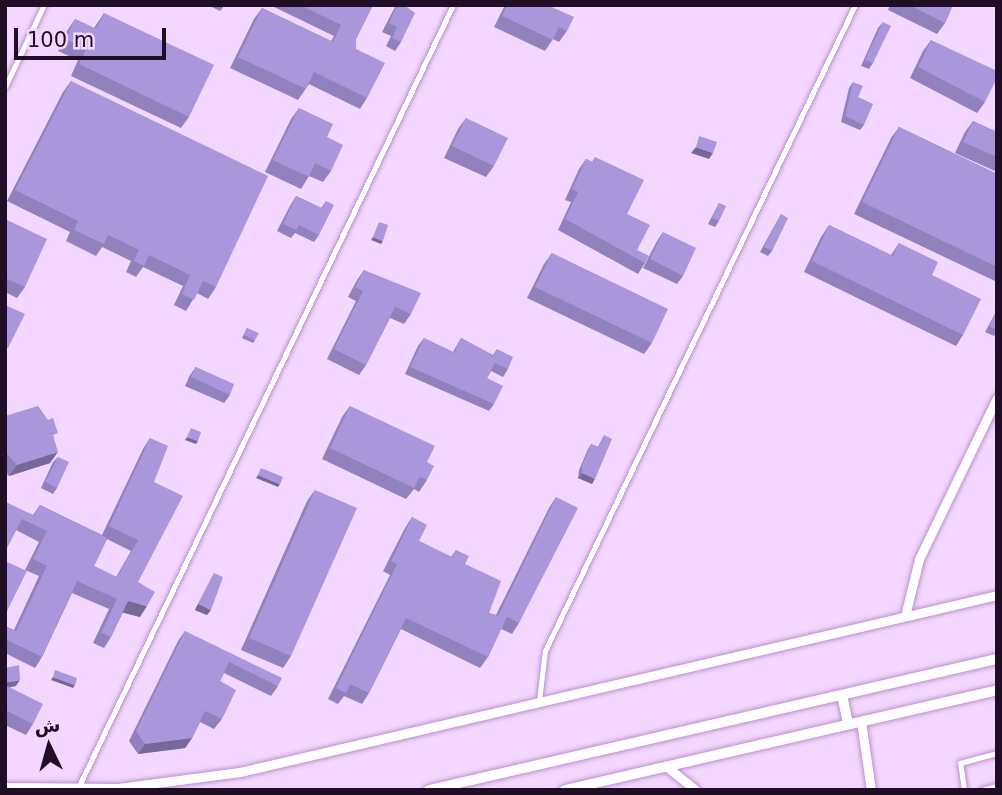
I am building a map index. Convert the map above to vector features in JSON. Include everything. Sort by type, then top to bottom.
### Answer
[{"type":"street","points":[[905,616],[919,559],[997,398]]},
{"type":"street","points":[[5,787],[77,790],[213,777],[539,705],[997,595]]},
{"type":"street","points":[[429,790],[997,659]]},
{"type":"street","points":[[565,790],[997,690]]},
{"type":"street","points":[[842,695],[848,724]]},
{"type":"street","points":[[861,721],[871,790]]},
{"type":"street","points":[[666,766],[696,790]]},
{"type":"lane","points":[[5,87],[44,5]]},
{"type":"lane","points":[[77,790],[453,5]]},
{"type":"lane","points":[[539,705],[539,672],[545,651],[855,5]]},
{"type":"lane","points":[[964,790],[960,763],[997,753]]},
{"type":"lane","points":[[982,790],[997,786]]},
{"type":"building","points":[[300,5],[373,5],[356,39],[356,49],[385,63],[367,98],[314,72],[306,89],[238,57],[262,8],[333,42],[341,25]]},
{"type":"building","points":[[397,5],[404,5],[415,13],[401,42],[392,38],[397,27],[389,23]]},
{"type":"building","points":[[507,5],[547,5],[574,17],[567,31],[559,27],[553,40],[502,16]]},
{"type":"building","points":[[909,5],[953,5],[945,23]]},
{"type":"building","points":[[104,13],[214,65],[189,117],[79,64],[86,49],[65,39],[75,19],[96,29]]},
{"type":"building","points":[[883,22],[891,26],[873,63],[865,60]]},
{"type":"building","points":[[931,40],[997,71],[997,78],[985,102],[918,67]]},
{"type":"building","points":[[71,81],[268,176],[216,287],[203,281],[194,300],[182,294],[190,275],[149,255],[144,266],[134,261],[139,250],[108,235],[104,244],[74,230],[78,221],[15,190]]},
{"type":"building","points":[[853,82],[863,86],[858,97],[873,104],[864,125],[845,116]]},
{"type":"building","points":[[299,108],[333,124],[327,137],[343,145],[331,171],[315,163],[309,177],[273,160]]},
{"type":"building","points":[[466,118],[508,138],[494,166],[452,146]]},
{"type":"building","points":[[973,121],[997,132],[997,157],[963,142]]},
{"type":"building","points":[[899,127],[997,174],[997,267],[862,202]]},
{"type":"building","points":[[699,136],[717,142],[713,153],[696,147]]},
{"type":"building","points":[[595,157],[644,180],[627,214],[650,225],[637,250],[649,256],[645,263],[565,219],[578,192],[572,189],[586,159],[593,162]]},
{"type":"building","points":[[296,196],[322,208],[326,201],[334,205],[319,235],[299,225],[296,230],[283,224]]},
{"type":"building","points":[[719,203],[726,206],[719,221],[712,218]]},
{"type":"building","points":[[781,214],[788,218],[772,251],[764,247]]},
{"type":"building","points":[[5,219],[47,239],[25,287],[5,278]]},
{"type":"building","points":[[379,222],[388,225],[383,241],[373,237]]},
{"type":"building","points":[[829,225],[893,256],[899,243],[938,262],[932,275],[981,299],[963,335],[812,261]]},
{"type":"building","points":[[663,232],[696,248],[683,276],[650,259]]},
{"type":"building","points":[[552,253],[668,309],[652,343],[535,287]]},
{"type":"building","points":[[364,270],[421,293],[411,314],[395,307],[366,365],[334,349],[363,291],[355,287]]},
{"type":"building","points":[[5,305],[25,314],[8,348],[5,346]]},
{"type":"building","points":[[997,311],[997,330],[989,326]]},
{"type":"building","points":[[247,328],[259,333],[255,340],[244,335]]},
{"type":"building","points":[[424,338],[454,353],[461,338],[494,356],[497,349],[513,357],[508,369],[495,363],[487,378],[503,386],[494,404],[410,367]]},
{"type":"building","points":[[196,367],[234,384],[230,395],[191,377]]},
{"type":"building","points":[[38,406],[48,420],[53,418],[58,433],[53,435],[58,452],[17,465],[5,452],[5,416]]},
{"type":"building","points":[[350,406],[435,446],[427,462],[434,466],[427,480],[420,477],[414,488],[330,448]]},
{"type":"building","points":[[191,428],[201,432],[198,441],[187,437]]},
{"type":"building","points":[[604,435],[612,439],[595,479],[582,473],[582,466],[591,444],[599,447]]},
{"type":"building","points":[[150,438],[168,446],[154,482],[183,496],[138,582],[155,592],[147,606],[128,601],[111,637],[101,633],[117,599],[77,581],[42,657],[5,639],[5,626],[16,631],[47,566],[33,559],[47,531],[22,519],[5,552],[6,502],[34,516],[40,505],[107,538],[94,566],[117,577],[138,540],[109,526]]},
{"type":"building","points":[[58,457],[69,462],[57,488],[45,482]]},
{"type":"building","points":[[261,468],[283,477],[280,484],[258,475]]},
{"type":"building","points":[[315,490],[357,508],[291,656],[249,638]]},
{"type":"building","points":[[556,497],[578,508],[519,623],[507,617],[488,657],[406,618],[369,693],[350,684],[346,693],[336,688],[397,564],[391,561],[412,517],[427,525],[419,541],[452,557],[456,550],[469,556],[465,564],[501,581],[489,613],[498,616]]},
{"type":"building","points":[[5,561],[27,571],[5,615]]},
{"type":"building","points":[[214,573],[223,577],[211,610],[198,604]]},
{"type":"building","points":[[185,631],[282,678],[278,686],[229,662],[220,681],[236,690],[222,719],[205,711],[192,738],[145,744],[136,731]]},
{"type":"building","points":[[19,665],[20,680],[5,683],[5,668]]},
{"type":"building","points":[[55,670],[77,678],[75,685],[53,677]]},
{"type":"building","points":[[5,685],[43,704],[33,724],[5,710]]}]
